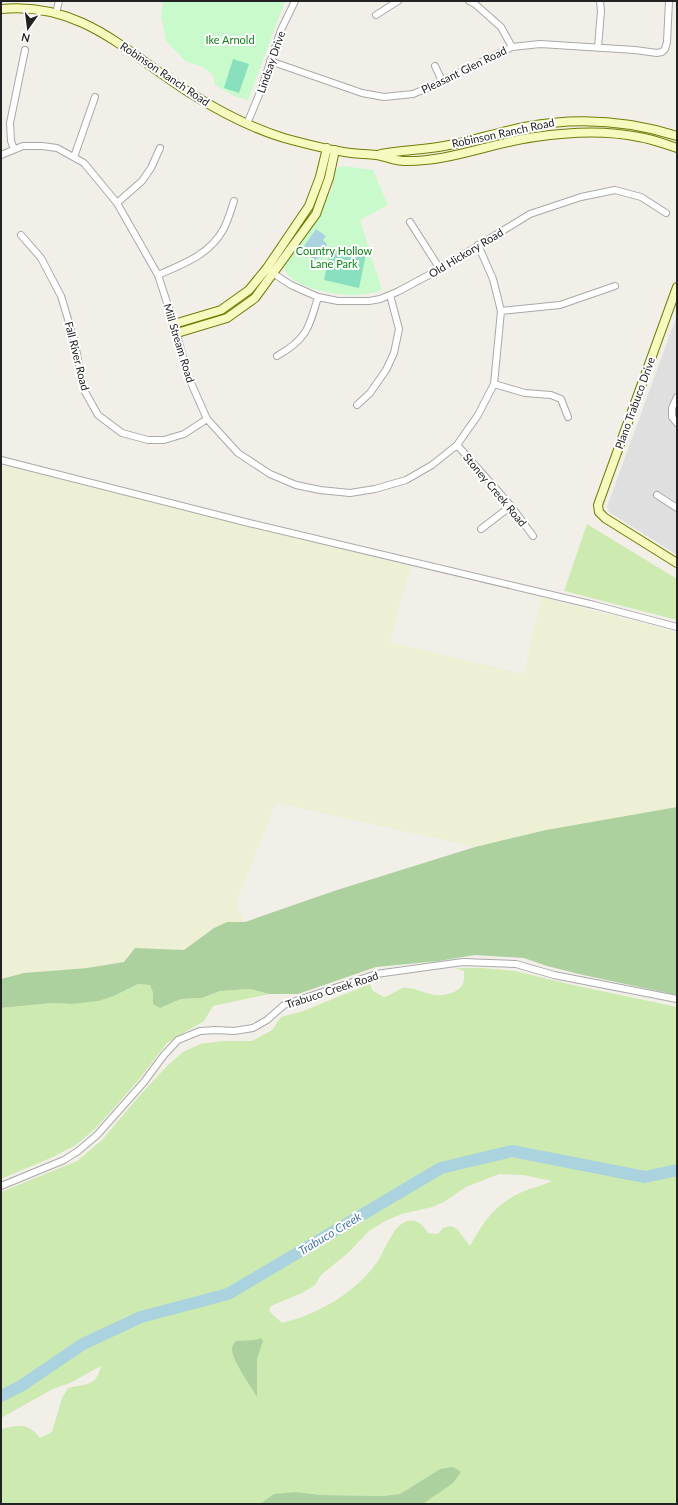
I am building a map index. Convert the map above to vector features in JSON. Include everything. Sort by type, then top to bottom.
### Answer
[{"type":"street","points":[[56,13],[59,1]]},
{"type":"street","name":"Lindsay Drive","points":[[248,124],[281,30],[295,1]]},
{"type":"street","points":[[376,15],[398,1]]},
{"type":"street","points":[[469,1],[475,4],[501,27],[512,47]]},
{"type":"street","points":[[598,47],[601,11],[600,1]]},
{"type":"street","name":"Pleasant Glen Road","points":[[270,61],[362,93],[384,97],[413,94],[512,47],[540,44],[598,47],[657,53],[662,52],[665,49],[666,42],[669,1]]},
{"type":"street","name":"Robinson Ranch Road","points":[[1,9],[30,8],[56,13],[75,19],[109,36],[190,93],[248,124],[284,138],[353,154],[376,155],[403,161],[434,159],[534,136],[585,133],[639,137],[677,148]]},
{"type":"street","points":[[14,149],[11,141],[10,124],[25,50]]},
{"type":"street","points":[[435,66],[442,81]]},
{"type":"street","points":[[74,157],[95,97]]},
{"type":"street","name":"Robinson Ranch Road","points":[[376,155],[444,146],[523,127],[557,121],[624,123],[660,130],[677,136]]},
{"type":"street","name":"Mill Stream Road","points":[[1,155],[14,149],[32,146],[52,147],[84,163],[117,203],[158,276],[177,333],[188,376],[207,419],[238,453],[270,474],[296,485],[320,490],[350,492],[375,489],[406,480],[432,464],[457,445],[478,415],[494,384],[501,311],[493,279],[478,245]]},
{"type":"street","points":[[117,203],[142,181],[160,148]]},
{"type":"street","points":[[174,324],[221,310],[249,290],[267,268],[310,206],[331,149]]},
{"type":"street","points":[[177,333],[227,318],[255,298],[316,214],[329,178],[331,149]]},
{"type":"street","name":"Old Hickory Road","points":[[267,268],[273,274],[318,297],[338,301],[358,302],[375,300],[390,295],[440,269],[530,214],[581,197],[615,190],[641,197],[666,213]]},
{"type":"street","points":[[158,276],[198,257],[208,250],[224,229],[234,201]]},
{"type":"street","points":[[410,222],[440,269]]},
{"type":"street","name":"Fall River Road","points":[[21,235],[41,258],[61,296],[74,339],[84,390],[98,415],[122,433],[148,440],[164,440],[184,434],[207,419]]},
{"type":"street","points":[[501,311],[560,305],[615,286]]},
{"type":"street","name":"Plano Trabuco Drive","points":[[677,287],[598,502],[599,512],[605,518],[677,563]]},
{"type":"street","points":[[357,405],[370,393],[386,370],[394,353],[399,329],[390,295]]},
{"type":"street","points":[[277,356],[291,348],[305,333],[318,297]]},
{"type":"street","points":[[494,384],[525,393],[551,395],[561,398],[568,417]]},
{"type":"street","points":[[677,397],[672,408],[672,417],[677,423]]},
{"type":"street","name":"Stoney Creek Road","points":[[457,445],[511,506],[533,536]]},
{"type":"street","points":[[1,460],[249,523],[677,626]]},
{"type":"street","points":[[656,495],[677,508]]},
{"type":"street","points":[[481,529],[511,506]]},
{"type":"street","name":"Trabuco Creek Road","points":[[1,1186],[64,1160],[78,1151],[97,1135],[144,1082],[164,1054],[178,1040],[200,1031],[234,1031],[253,1028],[266,1020],[284,1005],[376,974],[464,962],[516,964],[569,978],[677,999]]},
{"type":"shaded area","points":[[677,315],[677,555],[609,512],[607,507]]},
{"type":"green space","name":"Ike Arnold","points":[[163,1],[285,1],[248,100],[236,97],[215,85],[213,75],[203,67],[185,61],[166,41],[161,16]]},
{"type":"green space","points":[[233,59],[249,64],[239,93],[224,88]]},
{"type":"green space","name":"Country Hollow Lane Park","points":[[344,166],[373,170],[388,205],[360,220],[382,290],[349,295],[322,291],[294,280],[284,268],[285,263],[298,248],[320,213],[332,189],[336,169]]},
{"type":"green space","points":[[331,247],[366,254],[359,288],[324,280]]},
{"type":"green space","points":[[1,465],[411,566],[390,642],[524,674],[541,597],[677,632],[677,807],[546,830],[475,847],[276,803],[236,904],[245,922],[240,922],[198,941],[184,950],[135,948],[124,962],[87,968],[24,973],[1,979]]},
{"type":"green space","points":[[587,524],[677,579],[677,620],[564,591]]},
{"type":"green space","points":[[677,807],[677,995],[583,975],[547,966],[524,958],[475,955],[439,961],[376,967],[298,994],[269,994],[250,989],[220,991],[202,998],[181,999],[160,1008],[153,1004],[153,993],[150,985],[138,984],[114,996],[98,1001],[72,1004],[52,1003],[1,1008],[1,979],[24,973],[87,968],[124,962],[135,948],[184,950],[214,928],[227,922],[245,922],[337,890],[475,847],[546,830]]},
{"type":"green space","points":[[455,968],[482,968],[515,971],[677,1007],[677,1504],[423,1504],[436,1495],[440,1469],[400,1494],[383,1496],[320,1495],[297,1492],[260,1504],[1,1504],[1,1429],[13,1426],[27,1427],[40,1438],[52,1432],[62,1398],[68,1388],[93,1381],[99,1373],[101,1366],[70,1383],[53,1389],[1,1418],[1,1192],[77,1161],[102,1140],[140,1095],[167,1066],[183,1052],[200,1044],[223,1041],[252,1041],[272,1030],[281,1017],[303,1011],[370,984],[373,991],[384,997],[403,988],[414,989],[434,995],[452,993],[462,986],[464,971]],"holes":[[[499,1174],[523,1175],[552,1181],[520,1193],[503,1203],[490,1215],[470,1246],[457,1229],[451,1226],[443,1228],[438,1234],[428,1233],[423,1226],[417,1222],[407,1221],[395,1230],[378,1261],[369,1272],[358,1283],[335,1301],[309,1314],[282,1323],[269,1311],[271,1306],[302,1293],[315,1285],[321,1275],[348,1253],[369,1231],[387,1220],[402,1214],[432,1207],[444,1202],[466,1187]]]},
{"type":"green space","points":[[138,984],[150,985],[153,993],[163,1007],[181,999],[202,998],[220,991],[250,989],[269,994],[213,1006],[204,1021],[167,1043],[137,1082],[96,1128],[76,1145],[53,1157],[1,1179],[1,1008],[52,1003],[72,1004],[114,996]]},
{"type":"green space","points":[[261,1338],[263,1341],[257,1359],[257,1397],[238,1367],[232,1349],[236,1341],[255,1340]]},
{"type":"green space","points":[[453,1467],[461,1472],[453,1483],[423,1504],[260,1504],[274,1494],[297,1492],[320,1495],[383,1496],[400,1494],[440,1469]]},
{"type":"water","points":[[316,229],[326,236],[323,240],[327,244],[320,257],[315,260],[312,259],[304,246]]},
{"type":"waterway","name":"Trabuco Creek","points":[[1,1396],[21,1386],[83,1344],[141,1317],[228,1294],[441,1168],[512,1151],[645,1177],[677,1170]]}]
